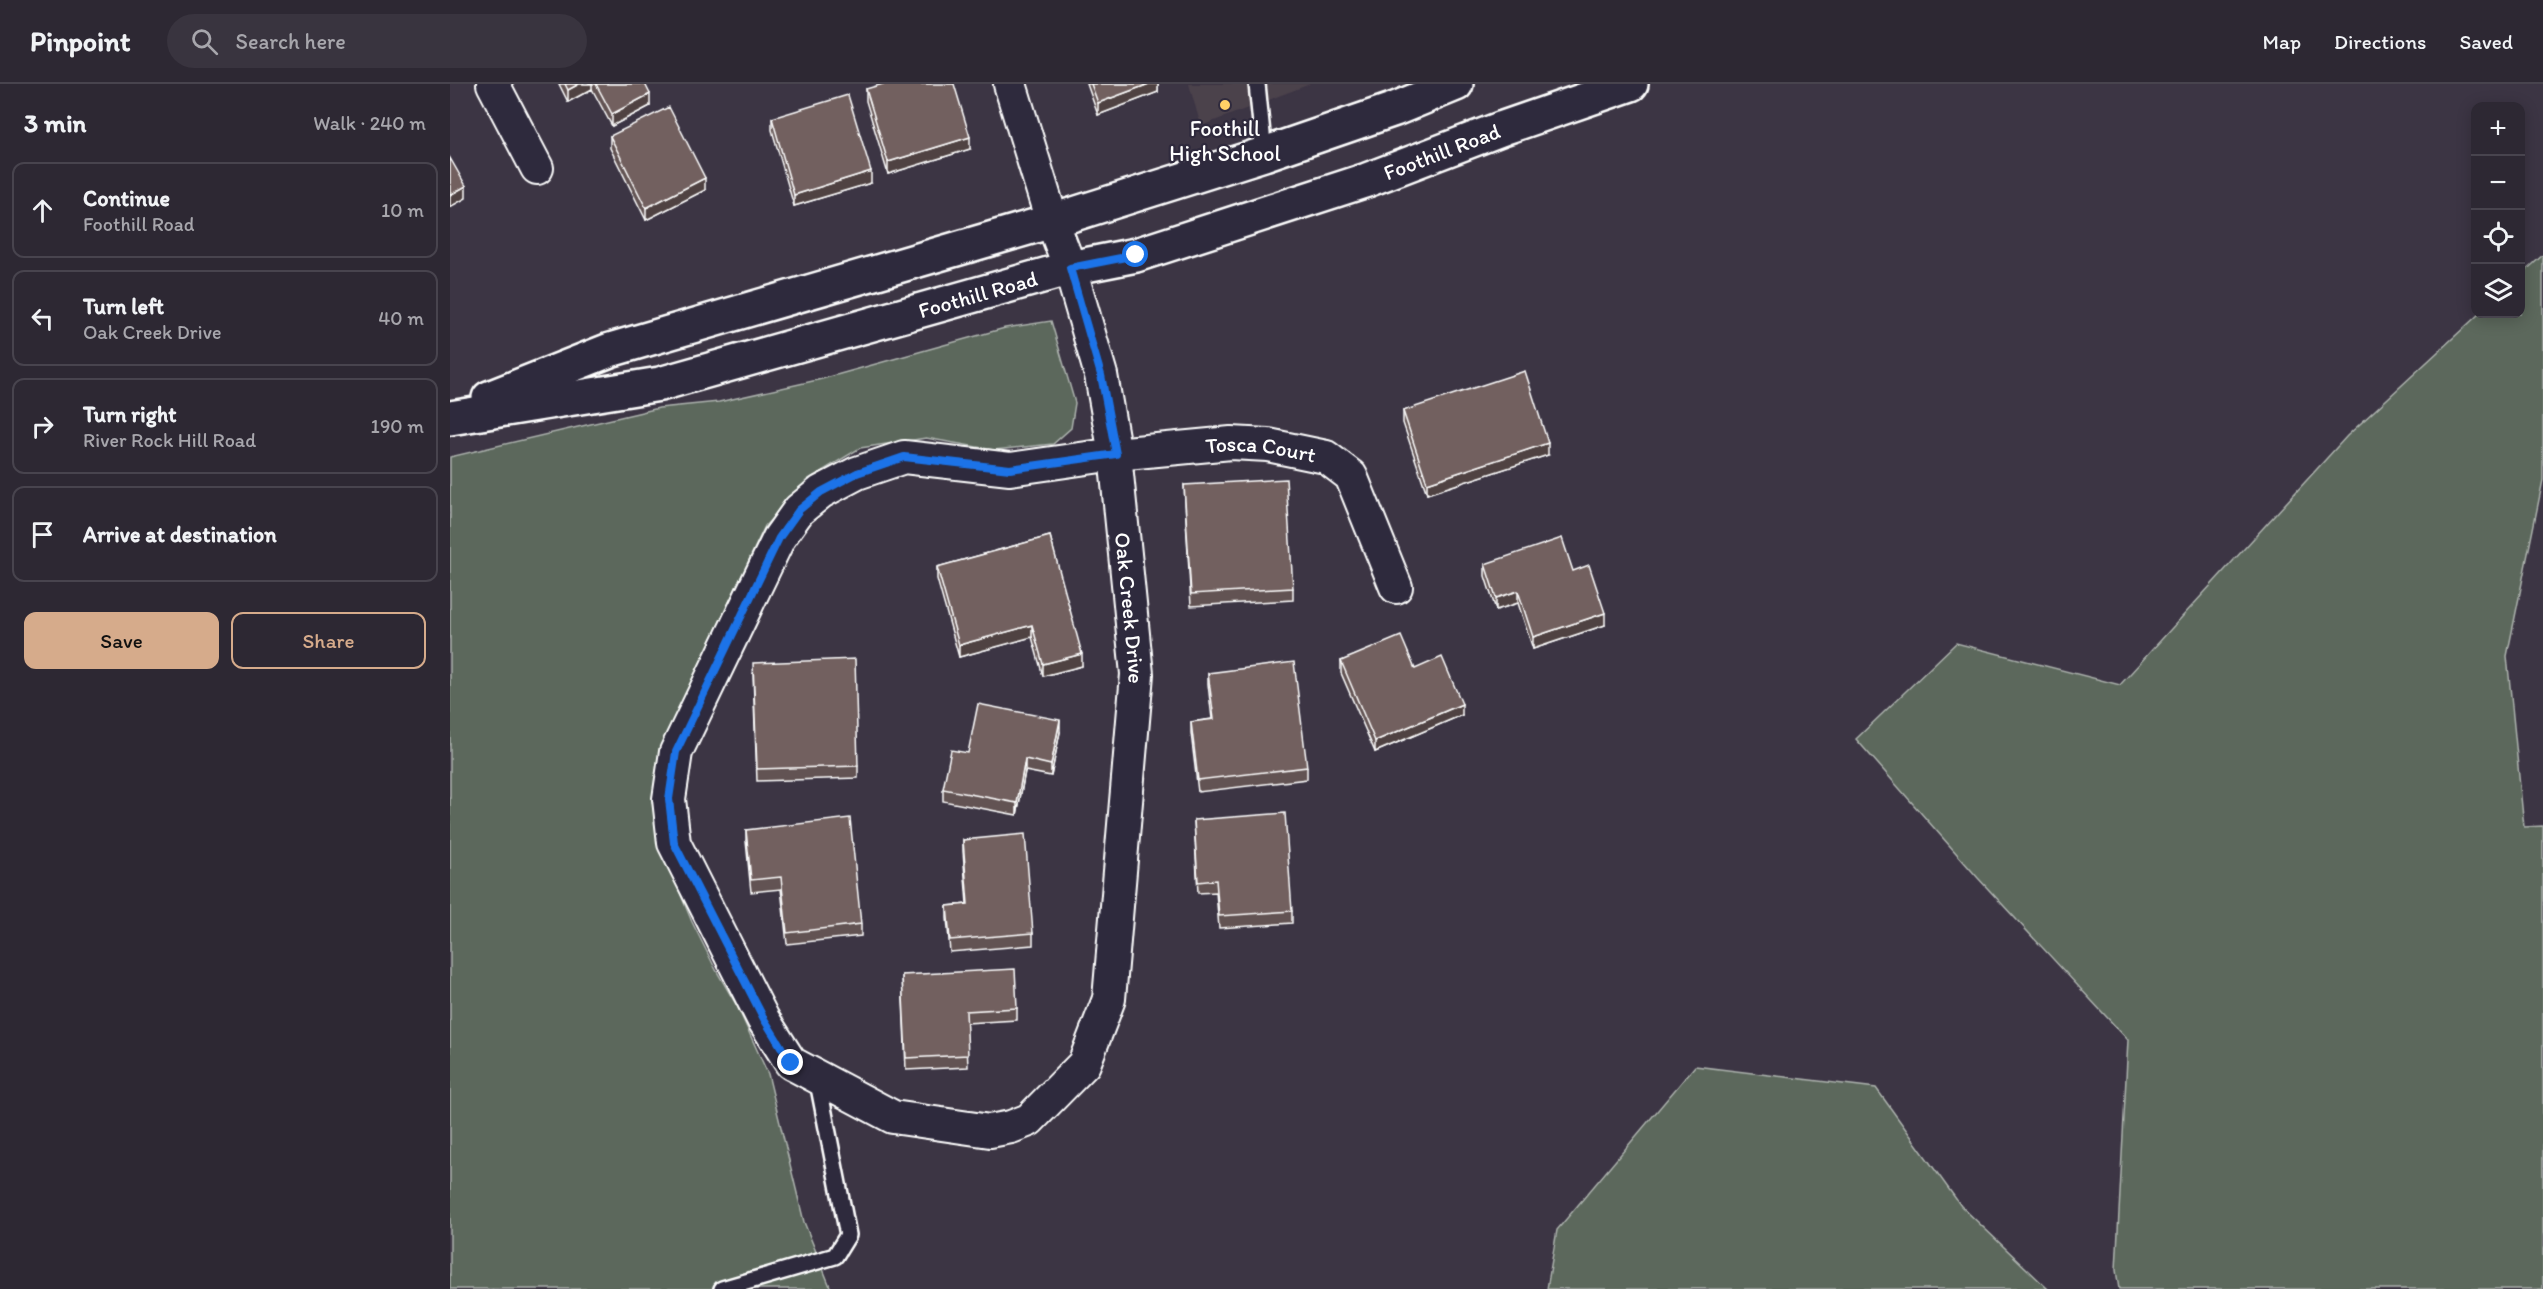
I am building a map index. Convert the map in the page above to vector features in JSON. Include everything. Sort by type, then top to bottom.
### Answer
[{"type":"main road","name":"Foothill Road","points":[[450,416],[610,350],[1052,221],[1264,154],[1395,109],[1456,84]]},
{"type":"main road","name":"Foothill Road","points":[[450,416],[660,384],[1070,268],[1136,255],[1367,180],[1503,128],[1630,84]]},
{"type":"street","points":[[493,84],[537,168]]},
{"type":"street","name":"Oak Creek Drive","points":[[1010,84],[1052,221],[1070,268],[1101,375],[1116,454],[1137,675],[1109,999],[1084,1064],[1029,1120]]},
{"type":"street","name":"Tosca Court","points":[[1029,1120],[1011,1127],[990,1131],[893,1117],[791,1063],[764,1019],[674,843],[669,799],[676,752],[779,538],[799,510],[821,492],[857,473],[904,457],[1010,469],[1116,454],[1231,442],[1268,445],[1326,457],[1351,476],[1396,587]]},
{"type":"lane","points":[[1257,84],[1264,154]]},
{"type":"lane","points":[[722,1289],[835,1256],[848,1235],[817,1077]]},
{"type":"shaded area","name":"Foothill High School","points":[[1189,84],[1310,84],[1201,126]]},
{"type":"green space","points":[[2543,255],[2543,480],[2507,656],[2524,827],[2543,826],[2543,1289],[2119,1289],[2116,1270],[2128,1040],[1978,878],[1856,739],[1956,643],[2120,685],[2347,436],[2475,318],[2525,318],[2525,271]]},
{"type":"green space","points":[[1051,321],[1075,403],[1071,428],[1053,444],[994,450],[926,438],[860,448],[807,480],[765,526],[690,685],[661,761],[662,849],[692,922],[737,1006],[768,1074],[804,1222],[831,1289],[450,1289],[450,457],[659,408],[719,402],[822,379],[1005,328]]},
{"type":"green space","points":[[1695,1066],[1876,1088],[1961,1206],[2048,1289],[1547,1289],[1557,1230]]},
{"type":"building","points":[[565,84],[579,84],[568,90]]},
{"type":"building","points":[[596,84],[645,84],[650,94],[612,114]]},
{"type":"building","points":[[883,84],[954,84],[970,137],[888,162],[866,89]]},
{"type":"building","points":[[1091,84],[1149,84],[1098,103]]},
{"type":"building","points":[[848,95],[871,171],[794,195],[772,118]]},
{"type":"building","points":[[669,107],[705,178],[646,208],[610,136]]},
{"type":"building","points":[[450,158],[466,186],[450,195]]},
{"type":"building","points":[[1525,371],[1548,443],[1427,483],[1403,411]]},
{"type":"building","points":[[1286,479],[1293,588],[1191,594],[1184,485]]},
{"type":"building","points":[[1050,536],[1082,654],[1043,664],[1032,625],[959,645],[937,567]]},
{"type":"building","points":[[1562,538],[1573,571],[1589,565],[1605,613],[1533,637],[1518,591],[1496,598],[1485,564]]},
{"type":"building","points":[[1401,636],[1415,669],[1442,657],[1462,704],[1375,741],[1341,661]]},
{"type":"building","points":[[855,659],[858,766],[757,769],[753,663]]},
{"type":"building","points":[[1294,662],[1307,767],[1198,780],[1191,722],[1214,719],[1208,673]]},
{"type":"building","points":[[978,704],[1060,720],[1051,765],[1025,759],[1017,803],[943,789],[951,750],[968,753]]},
{"type":"building","points":[[1285,813],[1292,911],[1219,916],[1216,880],[1198,882],[1194,820]]},
{"type":"building","points":[[850,818],[861,924],[787,933],[781,877],[751,880],[746,830]]},
{"type":"building","points":[[1025,834],[1033,933],[950,940],[947,906],[968,904],[963,840]]},
{"type":"building","points":[[1015,969],[1017,1008],[966,1011],[968,1055],[906,1058],[902,975]]},
{"type":"place","name":"Foothill High School","points":[[1225,105]]},
{"type":"route","points":[[791,1063],[764,1019],[674,843],[669,799],[676,752],[779,538],[799,510],[821,492],[857,473],[904,457],[1010,469],[1116,454],[1101,375],[1070,268],[1136,255]]}]
